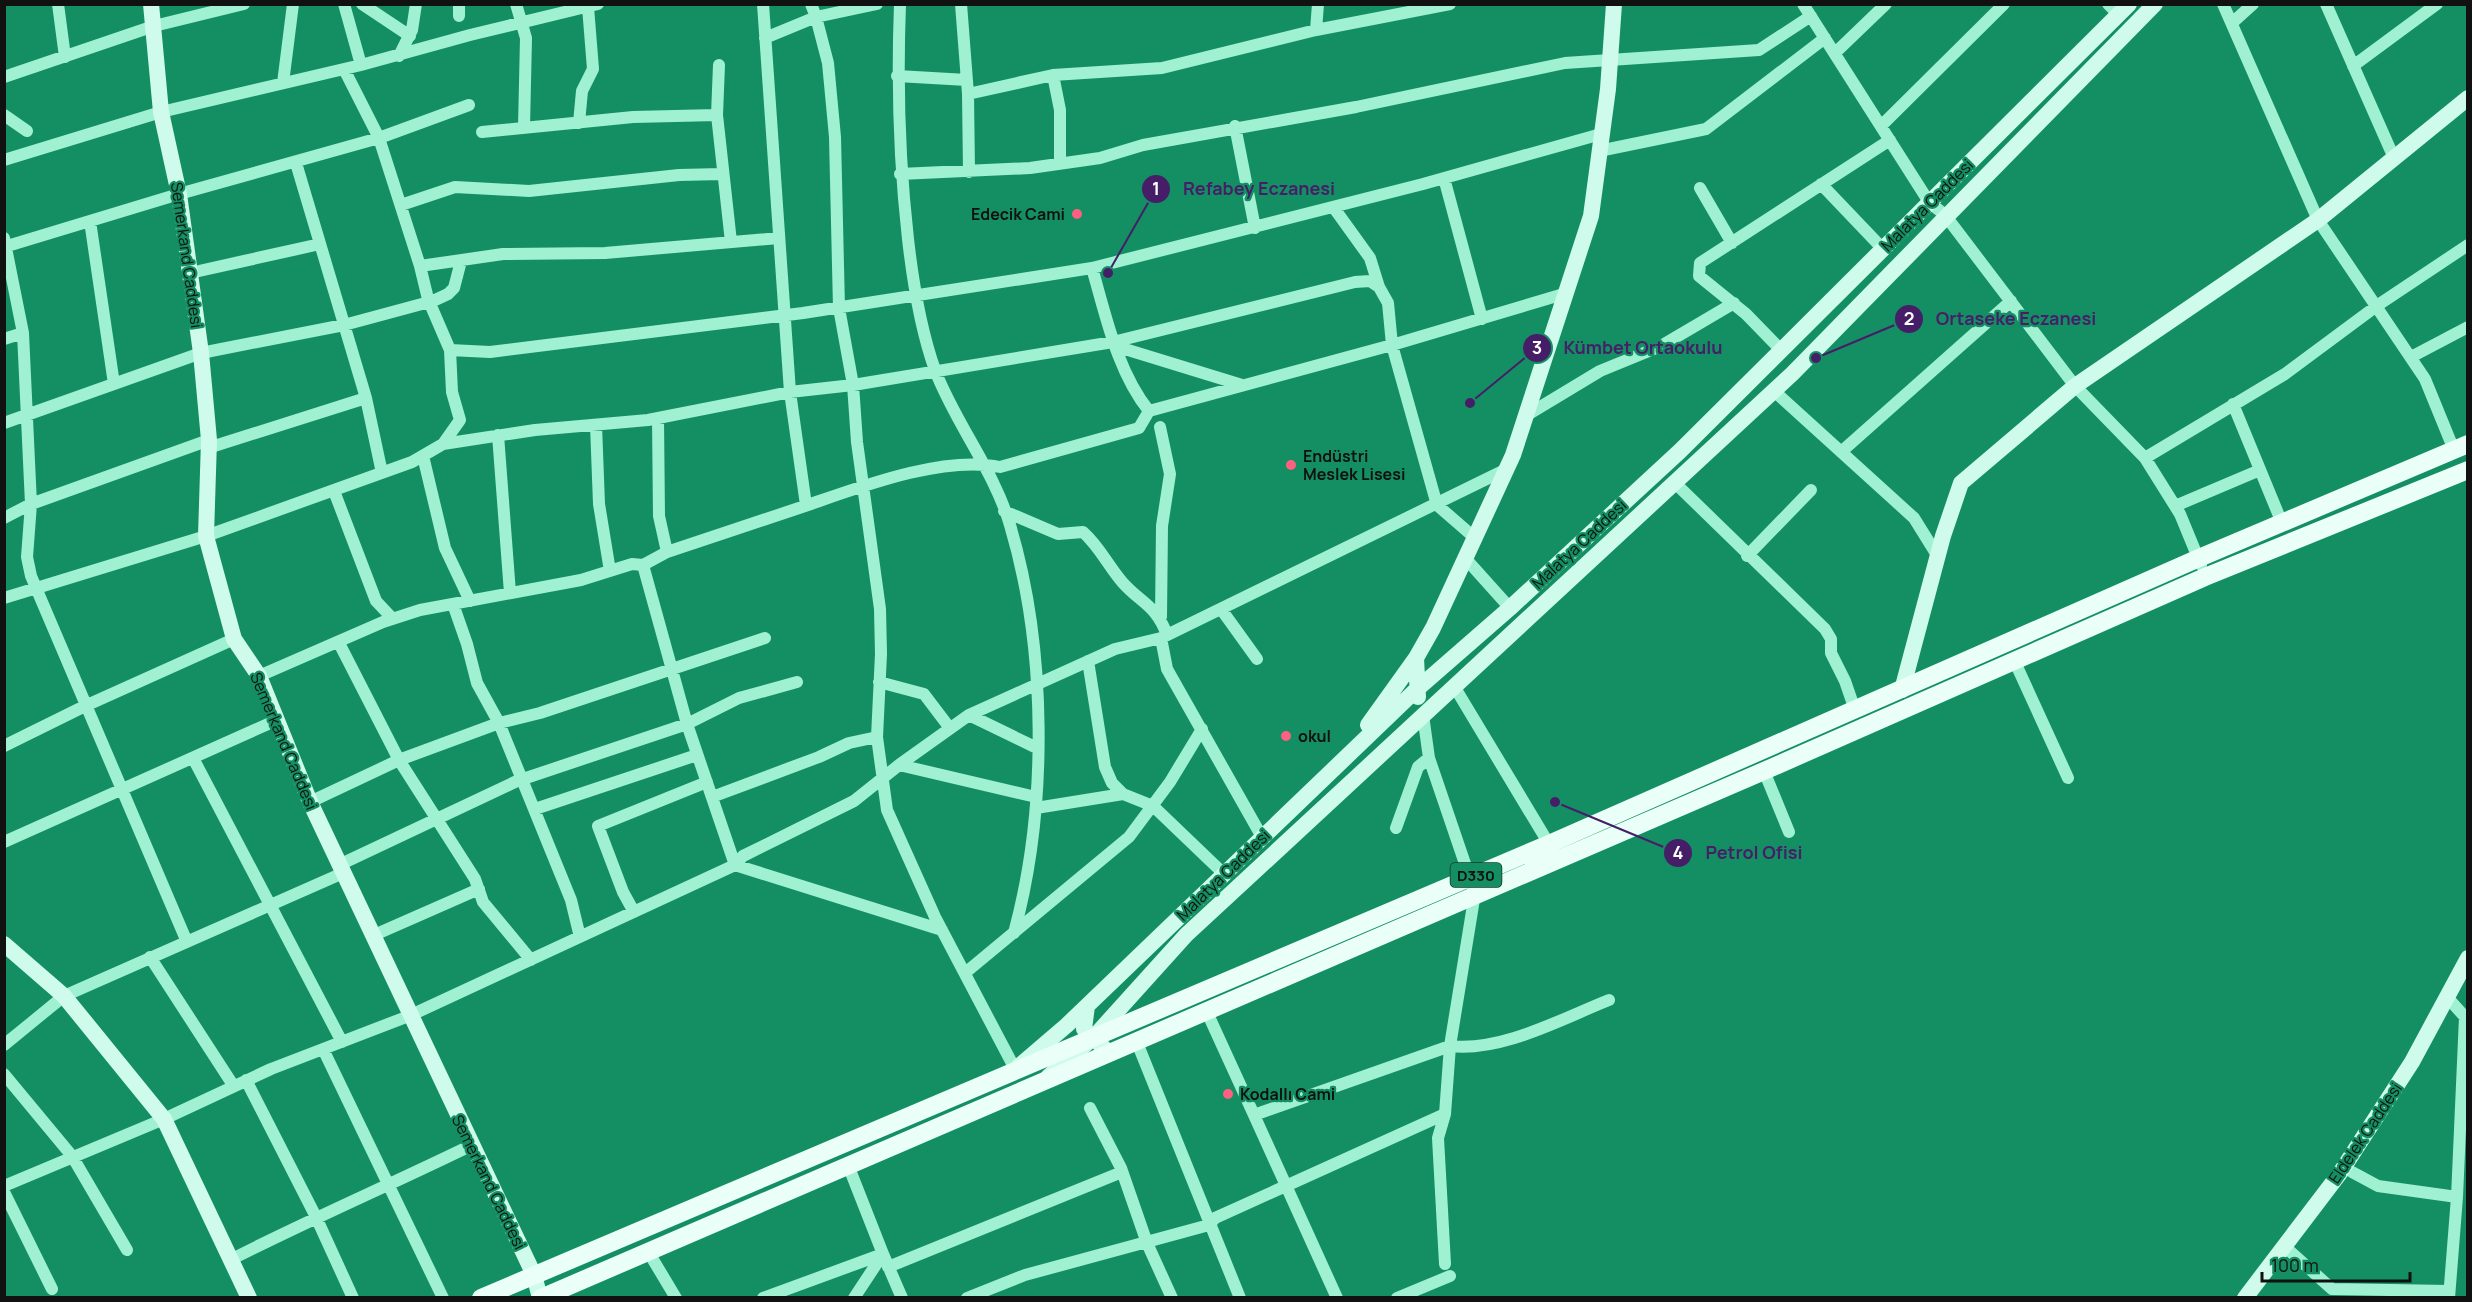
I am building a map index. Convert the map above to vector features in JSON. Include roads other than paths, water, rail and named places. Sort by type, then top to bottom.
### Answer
[{"type":"main road","name":"D330","points":[[541,1298],[1206,1010],[1472,886],[1549,844],[2199,558],[2461,447]]},
{"type":"main road","name":"D330","points":[[481,1298],[1015,1069],[1764,771],[2205,577],[2468,470]]},
{"type":"street","points":[[58,4],[65,57]]},
{"type":"street","name":"Semerkand Caddesi","points":[[152,4],[161,112],[179,194],[201,353],[209,444],[206,536],[234,639],[259,676],[310,802],[409,1016],[534,1275],[541,1298]]},
{"type":"street","points":[[4,77],[154,26],[244,4]]},
{"type":"street","points":[[283,83],[293,4]]},
{"type":"street","points":[[344,4],[361,65]]},
{"type":"street","points":[[362,4],[410,36]]},
{"type":"street","points":[[399,56],[410,36],[416,4]]},
{"type":"street","points":[[516,4],[526,38],[524,127]]},
{"type":"street","points":[[763,4],[790,392],[806,505]]},
{"type":"street","points":[[811,4],[828,63],[835,137],[839,308],[853,385],[863,485],[880,609],[877,737],[887,810],[909,865],[1015,1069]]},
{"type":"street","points":[[765,38],[816,17],[877,4]]},
{"type":"street","points":[[900,4],[897,76],[900,174],[916,297],[935,370],[1010,524],[1030,617],[1038,682],[1036,802],[1014,933]]},
{"type":"street","points":[[961,4],[968,94],[969,172]]},
{"type":"street","points":[[1316,30],[1318,4]]},
{"type":"street","points":[[968,94],[1053,75],[1162,68],[1409,8],[1450,4]]},
{"type":"street","points":[[1334,769],[1416,658],[1433,628],[1507,469],[1527,415],[1590,216],[1610,60],[1614,4]]},
{"type":"street","points":[[1803,4],[1929,202],[1945,215],[2075,386],[2145,458],[2175,506],[2199,558],[2205,577]]},
{"type":"street","points":[[1835,53],[1886,4]]},
{"type":"street","points":[[1881,126],[2004,4]]},
{"type":"street","points":[[1045,1080],[1094,1038],[1186,935],[1774,390],[2155,4]]},
{"type":"street","points":[[2223,4],[2318,220],[2378,305],[2425,379],[2461,447]]},
{"type":"street","points":[[2232,23],[2253,4]]},
{"type":"street","points":[[2325,4],[2394,158]]},
{"type":"street","points":[[2353,66],[2437,4]]},
{"type":"street","points":[[4,160],[161,112],[399,56],[522,22],[593,6],[593,69],[582,91],[579,123]]},
{"type":"street","name":"Malatya Caddesi","points":[[1015,1069],[1087,1006],[1416,690],[1510,608],[1680,451],[1782,351],[2119,8]]},
{"type":"street","points":[[900,174],[969,172],[1100,158],[1143,145],[1234,126],[1356,107],[1565,63],[1759,50],[1811,16]]},
{"type":"street","points":[[1599,151],[1706,129],[1825,38]]},
{"type":"street","points":[[719,65],[717,115],[731,242]]},
{"type":"street","points":[[345,69],[379,138],[429,301],[450,350],[452,392],[460,420],[443,444]]},
{"type":"street","points":[[1053,75],[1060,110],[1060,164]]},
{"type":"street","points":[[897,76],[967,80]]},
{"type":"street","points":[[1902,690],[1937,555],[1961,483],[2075,386],[2318,220],[2468,99]]},
{"type":"street","points":[[187,942],[85,706],[73,670],[38,587],[31,576],[27,536],[31,504],[23,333],[6,244],[296,163],[379,138],[469,105]]},
{"type":"street","points":[[4,115],[27,131]]},
{"type":"street","points":[[482,132],[633,117],[717,115]]},
{"type":"street","points":[[1234,126],[1255,228]]},
{"type":"street","points":[[450,350],[490,352],[784,316],[1092,268],[1128,256],[1334,208],[1601,134]]},
{"type":"street","points":[[1782,351],[1734,303],[1699,276],[1700,263],[1890,140]]},
{"type":"street","points":[[296,163],[366,398],[382,473]]},
{"type":"street","points":[[401,205],[454,187],[529,191],[679,175],[722,174]]},
{"type":"street","points":[[1444,178],[1482,319]]},
{"type":"street","points":[[1821,184],[1883,249]]},
{"type":"street","points":[[1700,188],[1732,243]]},
{"type":"street","points":[[1334,208],[1371,258],[1380,287],[1388,303],[1392,345],[1437,505],[1475,538]]},
{"type":"street","points":[[90,221],[114,384]]},
{"type":"street","points":[[420,266],[503,254],[605,254],[779,238]]},
{"type":"street","points":[[190,273],[320,244]]},
{"type":"street","points":[[2145,458],[2285,374],[2378,305],[2468,245]]},
{"type":"street","points":[[4,423],[201,353],[344,325],[429,301],[448,294],[454,288],[461,261]]},
{"type":"street","points":[[1092,268],[1114,344],[1136,395],[1149,411]]},
{"type":"street","points":[[4,598],[206,536],[382,473],[423,456],[443,444],[498,435],[658,418],[790,392],[853,385],[935,370],[1114,344],[1355,282],[1370,281],[1380,287]]},
{"type":"street","points":[[259,676],[339,644],[393,619],[453,604],[581,580],[632,564],[643,565],[667,552],[863,485],[950,465],[982,463],[1000,467],[1139,428],[1149,411],[1392,345],[1567,293]]},
{"type":"street","points":[[1841,452],[2011,301]]},
{"type":"street","points":[[1527,415],[1600,371],[1661,346],[1734,303]]},
{"type":"street","points":[[2411,357],[2468,327]]},
{"type":"street","points":[[4,339],[23,333]]},
{"type":"street","points":[[1114,344],[1243,385]]},
{"type":"street","points":[[1774,390],[1914,518],[1937,555]]},
{"type":"street","points":[[27,536],[9,515],[31,504],[209,444],[366,398]]},
{"type":"street","points":[[2233,404],[2282,523]]},
{"type":"street","points":[[658,418],[659,516],[667,552]]},
{"type":"street","points":[[596,424],[599,504],[610,571]]},
{"type":"street","points":[[1160,427],[1170,474],[1162,526],[1161,617],[1167,669],[1262,837]]},
{"type":"street","points":[[498,435],[510,593]]},
{"type":"street","points":[[423,456],[445,548],[470,601]]},
{"type":"street","points":[[4,1186],[164,1119],[234,1085],[409,1016],[504,970],[531,960],[735,865],[743,856],[854,801],[949,727],[969,715],[1115,649],[1164,637],[1507,469]]},
{"type":"street","points":[[2175,506],[2260,470]]},
{"type":"street","points":[[1674,482],[1825,630],[1831,639],[1831,653],[1845,681],[1855,710]]},
{"type":"street","points":[[1747,556],[1811,490]]},
{"type":"street","points":[[334,491],[376,601],[393,619]]},
{"type":"street","points":[[1004,511],[1058,534],[1083,532],[1097,545],[1123,583],[1161,617]]},
{"type":"street","points":[[1466,559],[1510,608]]},
{"type":"street","points":[[643,565],[687,724],[735,865]]},
{"type":"street","points":[[453,604],[477,683],[499,723],[535,809],[571,900],[580,937]]},
{"type":"street","points":[[1221,609],[1257,659]]},
{"type":"street","points":[[1423,715],[1430,678],[1433,628]]},
{"type":"street","points":[[310,802],[399,760],[499,723],[540,713],[765,638]]},
{"type":"street","points":[[6,742],[234,639]]},
{"type":"street","points":[[339,644],[399,760],[479,889],[483,902],[531,960]]},
{"type":"street","points":[[1397,1298],[1448,1270],[1438,1138],[1445,1114],[1450,1046],[1472,886],[1430,758],[1423,715],[1416,690],[1416,658]]},
{"type":"street","points":[[2014,660],[2068,778]]},
{"type":"street","points":[[1088,661],[1105,767],[1112,783],[1123,794],[1153,806],[1224,874]]},
{"type":"street","points":[[4,1045],[64,996],[271,905],[436,819],[521,780],[687,724],[739,698],[796,682]]},
{"type":"street","points":[[879,682],[924,694],[949,727]]},
{"type":"street","points":[[1454,686],[1549,844]]},
{"type":"street","points":[[969,715],[1037,748]]},
{"type":"street","points":[[4,842],[277,720]]},
{"type":"street","points":[[965,973],[1129,837],[1170,783],[1202,729]]},
{"type":"street","points":[[712,797],[819,757],[849,743],[877,737]]},
{"type":"street","points":[[535,809],[697,755]]},
{"type":"street","points":[[193,758],[342,1042]]},
{"type":"street","points":[[1396,828],[1418,767],[1430,758]]},
{"type":"street","points":[[899,765],[1036,802],[1123,794]]},
{"type":"street","points":[[1764,771],[1789,832]]},
{"type":"street","points":[[634,912],[623,892],[598,826],[707,782]]},
{"type":"street","points":[[735,865],[942,930]]},
{"type":"street","points":[[372,936],[479,889]]},
{"type":"street","points":[[4,944],[64,996],[164,1119],[249,1298]]},
{"type":"street","points":[[150,957],[234,1085]]},
{"type":"street","name":"Eldelek Caddesi","points":[[2245,1298],[2340,1173],[2412,1062],[2468,958]]},
{"type":"street","points":[[2284,1246],[2332,1293],[2449,1294],[2461,1239],[2457,1197],[2463,1179],[2466,1017],[2447,997]]},
{"type":"street","points":[[1254,1116],[1450,1046],[1472,1048],[1499,1043],[1610,1000]]},
{"type":"street","points":[[1087,1006],[1084,1029],[1108,1052]]},
{"type":"street","points":[[1206,1010],[1284,1186],[1337,1298]]},
{"type":"street","points":[[1136,1040],[1240,1298]]},
{"type":"street","points":[[322,1049],[443,1298]]},
{"type":"street","points":[[4,1074],[72,1156],[127,1250]]},
{"type":"street","points":[[246,1080],[316,1217],[353,1298]]},
{"type":"street","points":[[1090,1108],[1122,1172],[1147,1244],[1173,1298]]},
{"type":"street","points":[[967,1298],[1025,1275],[1147,1244],[1209,1225],[1215,1218],[1445,1114]]},
{"type":"street","points":[[232,1259],[316,1217],[389,1186],[472,1145]]},
{"type":"street","points":[[848,1166],[902,1298]]},
{"type":"street","points":[[888,1267],[1122,1172]]},
{"type":"street","points":[[2352,1172],[2378,1186],[2457,1197]]},
{"type":"street","points":[[4,1192],[52,1288]]},
{"type":"street","points":[[649,1253],[676,1298]]},
{"type":"street","points":[[858,1296],[883,1254]]},
{"type":"street","points":[[762,1298],[883,1254]]},
{"type":"place","name":"Edecik Cami","points":[[1077,214]]},
{"type":"place","name":"Refabey Eczanesi","points":[[1108,273]]},
{"type":"place","name":"Ortaseke Eczanesi","points":[[1816,358]]},
{"type":"place","name":"Kümbet Ortaokulu","points":[[1470,403]]},
{"type":"place","name":"Endüstri Meslek Lisesi","points":[[1291,465]]},
{"type":"place","name":"okul","points":[[1286,736]]},
{"type":"place","name":"Petrol Ofisi","points":[[1555,802]]},
{"type":"place","name":"Kodallı Cami","points":[[1228,1094]]}]
